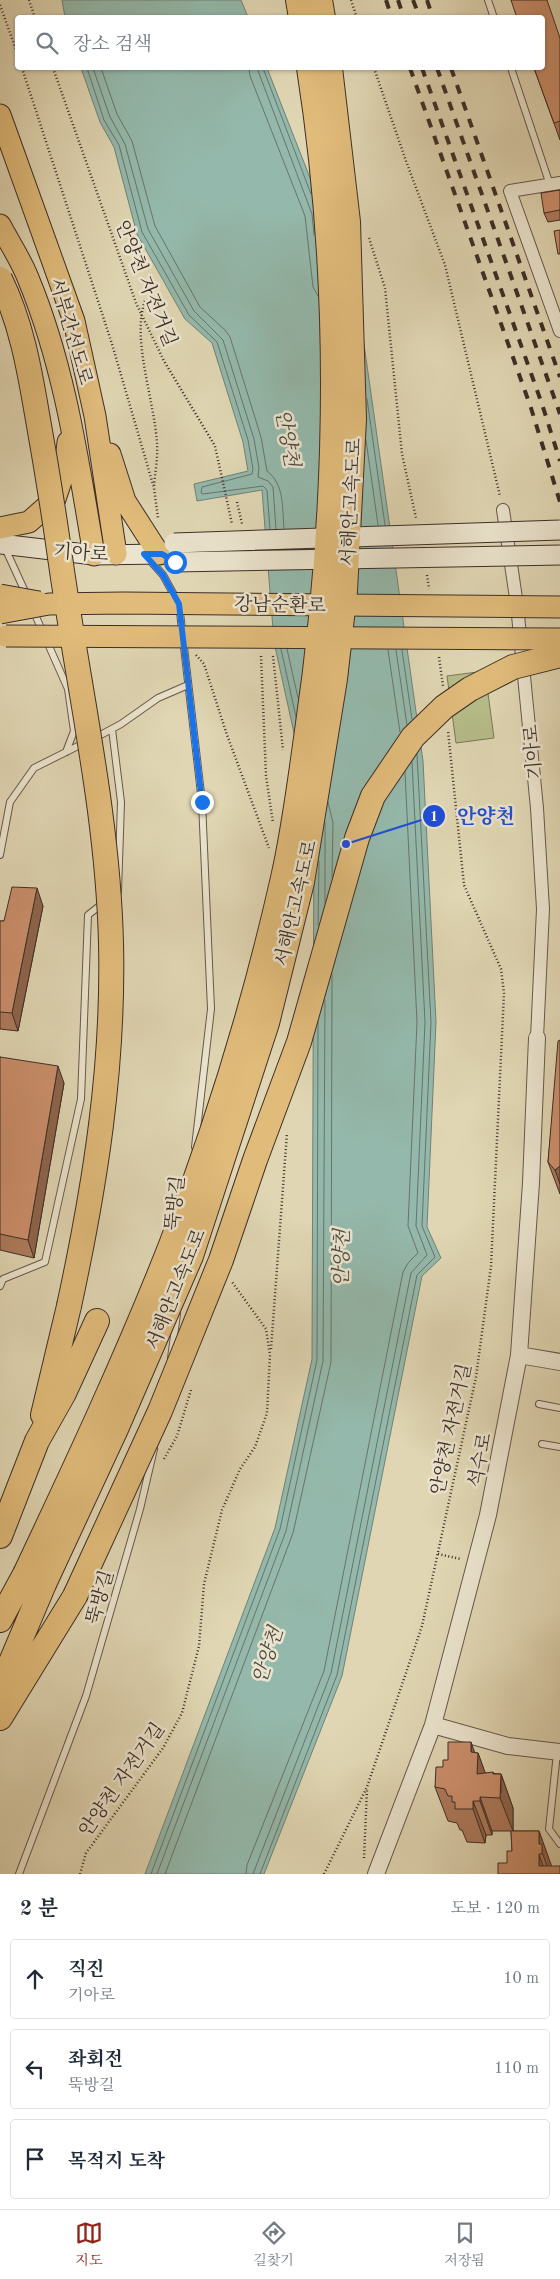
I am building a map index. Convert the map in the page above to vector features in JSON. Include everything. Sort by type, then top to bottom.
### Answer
[{"type":"highway","points":[[298,0],[300,15]]},
{"type":"highway","points":[[320,0],[322,15]]},
{"type":"highway","name":"서해안고속도로","points":[[0,1688],[34,1579],[171,1245],[206,1146],[249,1008],[283,876],[316,672],[328,523],[332,431],[332,322],[327,223],[319,132],[309,70]]},
{"type":"highway","name":"서해안고속도로","points":[[0,1620],[34,1579],[116,1429],[191,1256],[267,1023],[302,882],[335,679],[345,581],[354,419],[348,222],[330,70]]},
{"type":"highway","name":"서부간선도로","points":[[0,115],[74,321],[95,416],[116,554]]},
{"type":"highway","name":"서부간선도로","points":[[0,225],[28,277],[47,330],[71,416],[94,555]]},
{"type":"highway","points":[[0,279],[11,300],[26,354],[49,481],[107,869],[111,943],[110,1018],[106,1080],[90,1207],[38,1441]]},
{"type":"highway","points":[[1,539],[29,522],[55,499],[65,469],[71,416]]},
{"type":"highway","points":[[95,416],[118,473],[125,501],[163,554]]},
{"type":"highway","points":[[0,595],[49,604]]},
{"type":"highway","name":"강남순환로","points":[[0,613],[49,604],[560,607]]},
{"type":"highway","name":"강남순환로","points":[[0,636],[560,639]]},
{"type":"highway","points":[[0,1718],[75,1596],[160,1411],[221,1260],[255,1160],[299,1042],[357,838],[373,796],[414,737],[444,707],[470,689],[513,667],[560,655]]},
{"type":"highway","points":[[0,1536],[38,1441],[64,1394],[97,1320]]},
{"type":"main road","name":"기아로","points":[[163,554],[560,530]]},
{"type":"main road","name":"기아로","points":[[1,539],[94,555],[560,555]]},
{"type":"street","points":[[555,184],[510,191],[560,331]]},
{"type":"street","name":"기아로","points":[[503,510],[519,622],[538,817],[543,909],[537,1038]]},
{"type":"street","name":"석수로","points":[[370,1869],[433,1724],[488,1515],[519,1355],[531,1183],[537,1038]]},
{"type":"street","points":[[519,1355],[560,1362]]},
{"type":"street","points":[[433,1724],[508,1746],[559,1753]]},
{"type":"lane","points":[[488,0],[493,15]]},
{"type":"lane","points":[[512,70],[555,184]]},
{"type":"lane","points":[[1,539],[68,689],[74,731],[66,752]]},
{"type":"lane","name":"뚝방길","points":[[163,554],[163,575],[179,604],[202,802],[211,1009],[187,1226]]},
{"type":"lane","points":[[0,855],[10,802],[34,768],[112,729],[158,698],[188,685]]},
{"type":"lane","points":[[0,1286],[3,1279],[45,1262],[82,1099],[88,916],[120,891],[121,802],[112,729]]},
{"type":"lane","name":"뚝방길","points":[[157,1435],[165,1397],[184,1255]]},
{"type":"lane","points":[[538,1404],[560,1408]]},
{"type":"lane","name":"뚝방길","points":[[19,1874],[86,1696],[140,1509],[155,1444]]},
{"type":"lane","points":[[542,1444],[560,1447]]},
{"type":"lane","points":[[559,1753],[549,1829],[560,1844]]},
{"type":"path","points":[[29,0],[34,15]]},
{"type":"path","points":[[351,0],[356,15]]},
{"type":"path","points":[[0,5],[15,46]]},
{"type":"path","points":[[23,70],[112,344],[154,488],[159,526]]},
{"type":"path","name":"안양천 자전거길","points":[[54,70],[141,313],[164,361],[215,446],[223,474],[226,503]]},
{"type":"path","points":[[375,70],[406,161],[446,265],[503,510]]},
{"type":"path","points":[[145,301],[141,313],[143,356],[157,444],[154,488]]},
{"type":"path","points":[[183,641],[204,664],[227,735],[270,850]]},
{"type":"path","name":"안양천 자전거길","points":[[324,1874],[367,1787],[422,1626],[478,1365],[491,1266],[504,993],[501,969]]},
{"type":"path","name":"안양천 자전거길","points":[[80,1874],[86,1853],[163,1748],[182,1713],[199,1646],[204,1584],[222,1510],[240,1469],[255,1447],[267,1413],[270,1356]]},
{"type":"path","points":[[438,1554],[476,1563]]},
{"type":"path","points":[[367,1787],[370,1869]]},
{"type":"green space","points":[[485,671],[494,738],[456,743],[447,676]]},
{"type":"water","points":[[62,0],[241,0],[247,15],[65,15]]},
{"type":"water","points":[[82,70],[268,70],[323,211],[360,316],[423,761],[436,1022],[427,1227],[441,1258],[422,1276],[342,1676],[264,1874],[145,1874],[275,1528],[312,1359],[314,824],[274,642],[262,490],[197,501],[194,484],[248,471],[243,442],[212,343],[185,319],[137,234],[114,147],[100,122]]},
{"type":"building","points":[[511,0],[547,0],[560,38],[560,121],[554,123],[535,70],[545,70],[545,15],[516,15]]},
{"type":"building","points":[[560,190],[560,210],[544,213],[541,193]]},
{"type":"building","points":[[560,230],[560,254],[558,254],[554,231]]},
{"type":"building","points":[[12,887],[37,888],[12,1013],[0,1012],[0,921],[4,921]]},
{"type":"building","points":[[560,1040],[560,1166],[555,1170],[548,1162],[558,1041]]},
{"type":"building","points":[[0,1057],[58,1066],[28,1240],[0,1234]]},
{"type":"building","points":[[448,1742],[471,1742],[471,1752],[478,1753],[477,1774],[493,1772],[493,1774],[501,1774],[500,1798],[480,1797],[480,1801],[473,1801],[473,1809],[455,1809],[455,1802],[452,1802],[452,1796],[448,1796],[445,1789],[435,1787],[436,1767],[443,1767],[443,1760],[448,1760]]},
{"type":"building","points":[[511,1831],[539,1831],[539,1844],[542,1844],[542,1854],[539,1854],[539,1866],[560,1866],[560,1874],[498,1874],[498,1863],[507,1863],[507,1851],[512,1851]]},
{"type":"railway","points":[[386,0],[391,15]]},
{"type":"railway","points":[[398,0],[403,15]]},
{"type":"railway","points":[[413,0],[419,15]]},
{"type":"railway","points":[[427,0],[432,15]]},
{"type":"railway","points":[[411,70],[531,408],[560,502]]},
{"type":"railway","points":[[423,70],[542,404],[560,461]]},
{"type":"railway","points":[[438,70],[560,414]]},
{"type":"railway","points":[[452,70],[560,377]]},
{"type":"place","name":"안양천","points":[[346,844]]},
{"type":"route","points":[[175,562],[162,554],[144,554],[163,575],[179,604],[202,802]]}]
